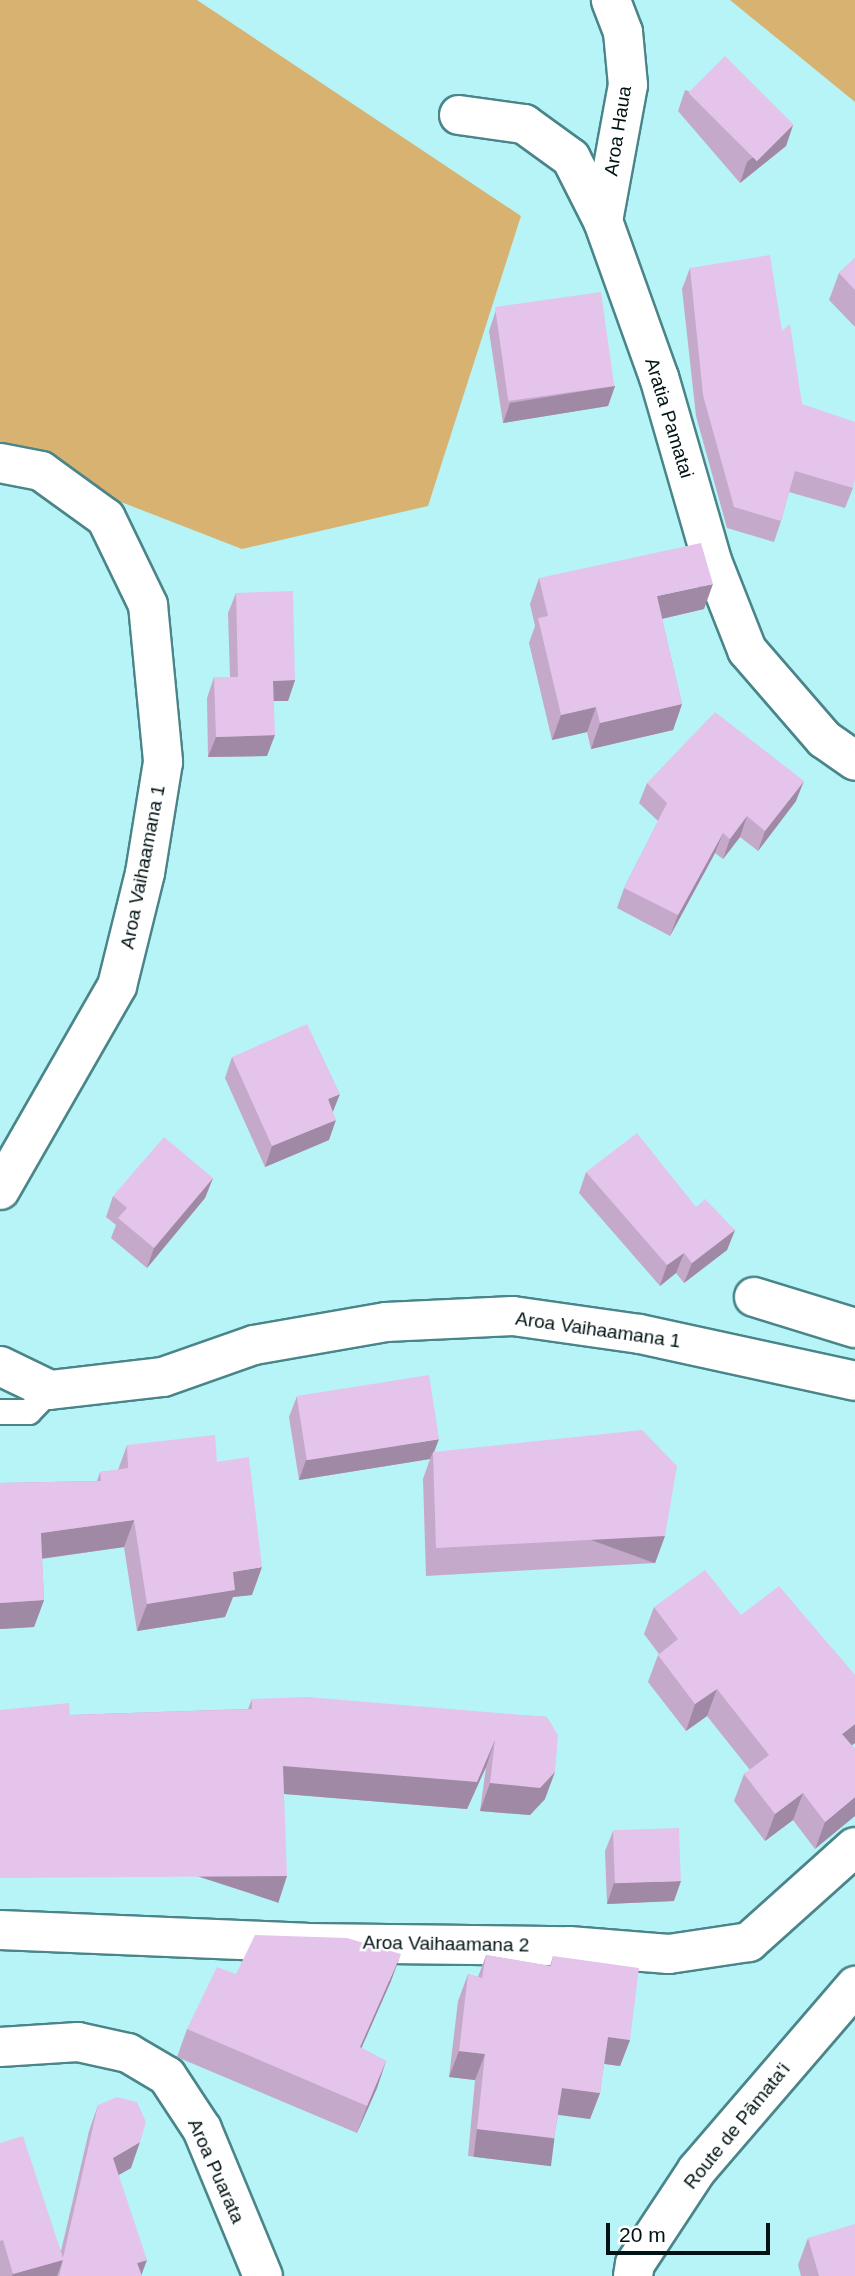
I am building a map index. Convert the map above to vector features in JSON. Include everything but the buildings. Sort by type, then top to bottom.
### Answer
[{"type":"street","name":"Aroa Haua","points":[[603,221],[628,85],[623,32],[611,0]]},
{"type":"street","name":"Aratia Pamatai","points":[[460,115],[524,124],[571,158],[603,221],[659,377],[712,561],[747,650],[824,739],[855,761]]},
{"type":"street","name":"Aroa Vaihaamana 1","points":[[0,463],[41,471],[106,518],[148,606],[163,762],[145,873],[117,986],[0,1190]]},
{"type":"street","points":[[754,1297],[855,1328]]},
{"type":"street","name":"Aroa Vaihaamana 1","points":[[50,1390],[163,1377],[254,1345],[386,1322],[513,1317],[640,1334],[855,1381]]},
{"type":"street","points":[[0,1366],[50,1390]]},
{"type":"street","name":"Aroa Vaihaamana 2","points":[[0,1930],[306,1943],[555,1945],[669,1954],[749,1942],[855,1847]]},
{"type":"street","name":"Route de Pāmata'i","points":[[634,2276],[635,2264],[697,2170],[855,1986]]},
{"type":"street","name":"Aroa Puarata","points":[[0,2047],[78,2042],[128,2053],[167,2076],[202,2129],[263,2276]]},
{"type":"lane","points":[[0,1412],[29,1412],[50,1390]]},
{"type":"shaded area","points":[[0,0],[197,0],[521,216],[428,506],[242,549],[0,455]]},
{"type":"shaded area","points":[[730,0],[855,0],[855,102]]}]
